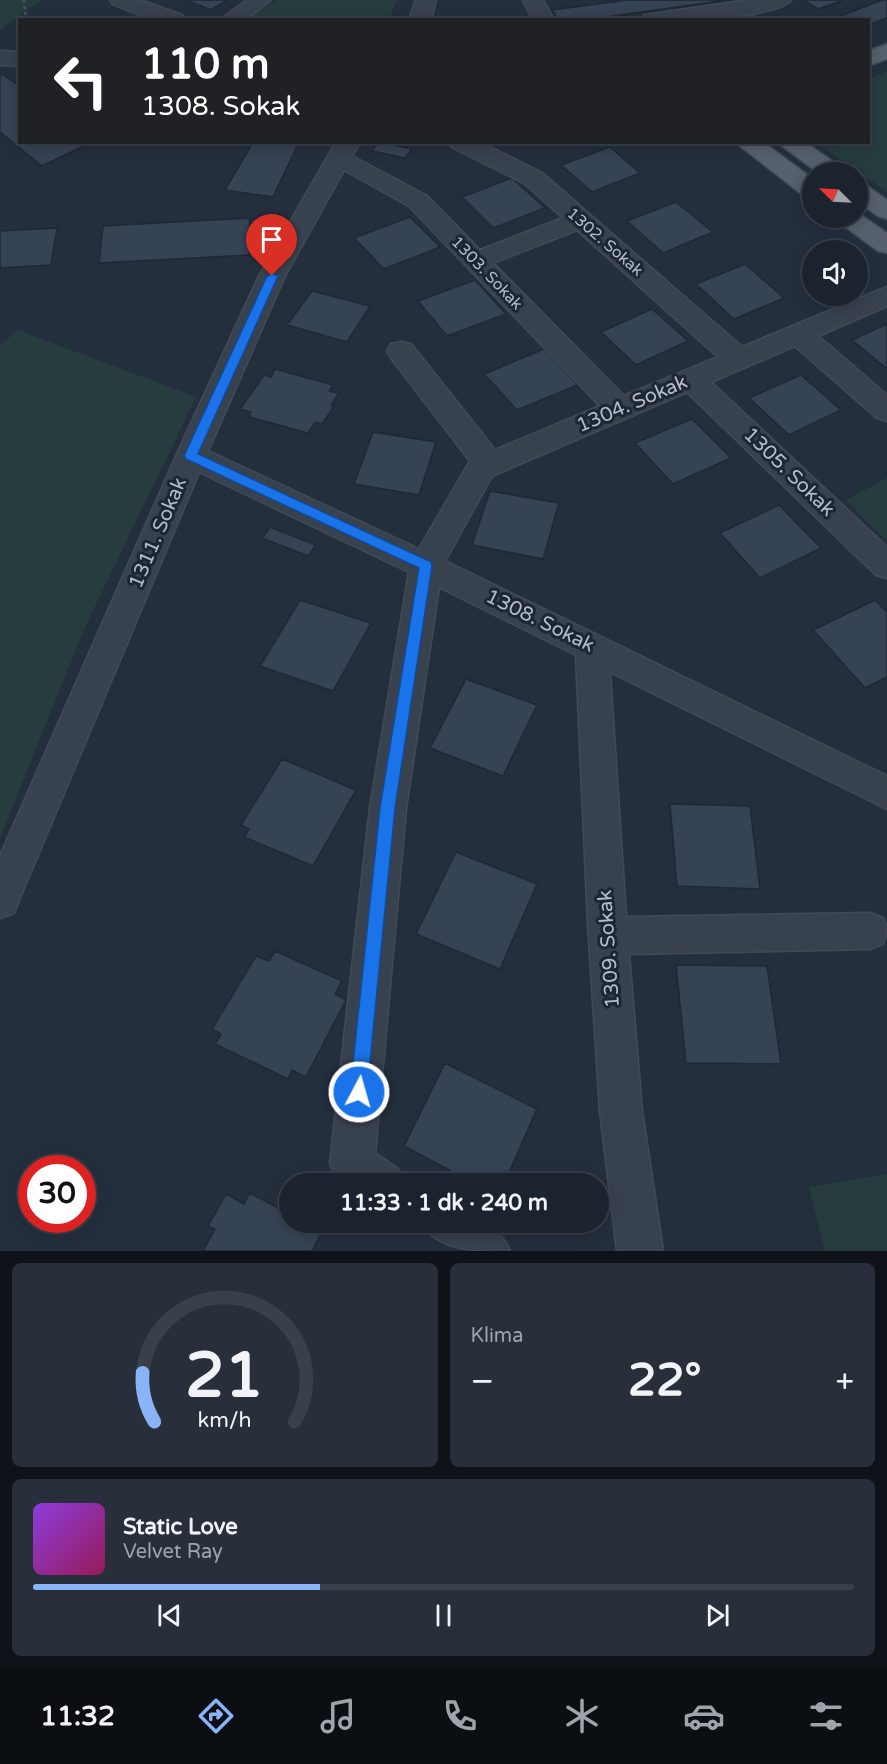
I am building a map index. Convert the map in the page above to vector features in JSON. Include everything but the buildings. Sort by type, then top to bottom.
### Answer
[{"type":"main road","points":[[870,58],[887,51]]},
{"type":"main road","points":[[750,144],[802,183]]},
{"type":"main road","points":[[792,144],[818,162]]},
{"type":"main road","points":[[868,198],[887,211]]},
{"type":"main road","points":[[863,228],[887,245]]},
{"type":"street","points":[[120,0],[169,18]]},
{"type":"street","points":[[233,18],[261,0]]},
{"type":"street","points":[[421,18],[426,0]]},
{"type":"street","points":[[533,0],[543,18]]},
{"type":"street","points":[[665,18],[774,1],[790,18]]},
{"type":"street","points":[[0,58],[18,59]]},
{"type":"street","name":"1302. Sokak","points":[[464,144],[533,178],[738,359]]},
{"type":"street","name":"1303. Sokak","points":[[343,150],[418,201],[620,409]]},
{"type":"street","name":"1311. Sokak","points":[[0,900],[191,456],[272,276],[343,150]]},
{"type":"street","points":[[475,261],[580,220]]},
{"type":"street","name":"1304. Sokak","points":[[426,566],[481,468],[887,296]]},
{"type":"street","points":[[798,333],[887,411]]},
{"type":"street","points":[[401,351],[489,464]]},
{"type":"street","name":"1305. Sokak","points":[[691,379],[887,566]]},
{"type":"street","name":"1308. Sokak","points":[[191,456],[592,646],[887,794]]},
{"type":"street","points":[[367,1173],[352,1163],[388,808],[426,566]]},
{"type":"street","name":"1309. Sokak","points":[[592,646],[608,936],[621,1111],[640,1251]]},
{"type":"street","points":[[608,936],[869,931]]},
{"type":"street","points":[[460,1233],[488,1251]]},
{"type":"path","points":[[24,0],[27,18]]},
{"type":"green space","points":[[0,0],[41,0],[0,30]]},
{"type":"green space","points":[[277,0],[397,0],[389,18],[249,18]]},
{"type":"green space","points":[[887,71],[887,192],[868,179],[868,162],[844,162],[817,144],[870,144],[870,79]]},
{"type":"green space","points":[[18,330],[196,397],[86,625],[0,838],[0,345]]},
{"type":"green space","points":[[887,478],[887,542],[846,500]]},
{"type":"green space","points":[[887,1174],[887,1251],[825,1251],[809,1187]]},
{"type":"route","points":[[272,276],[191,456],[426,566],[388,808],[359,1092]]}]
